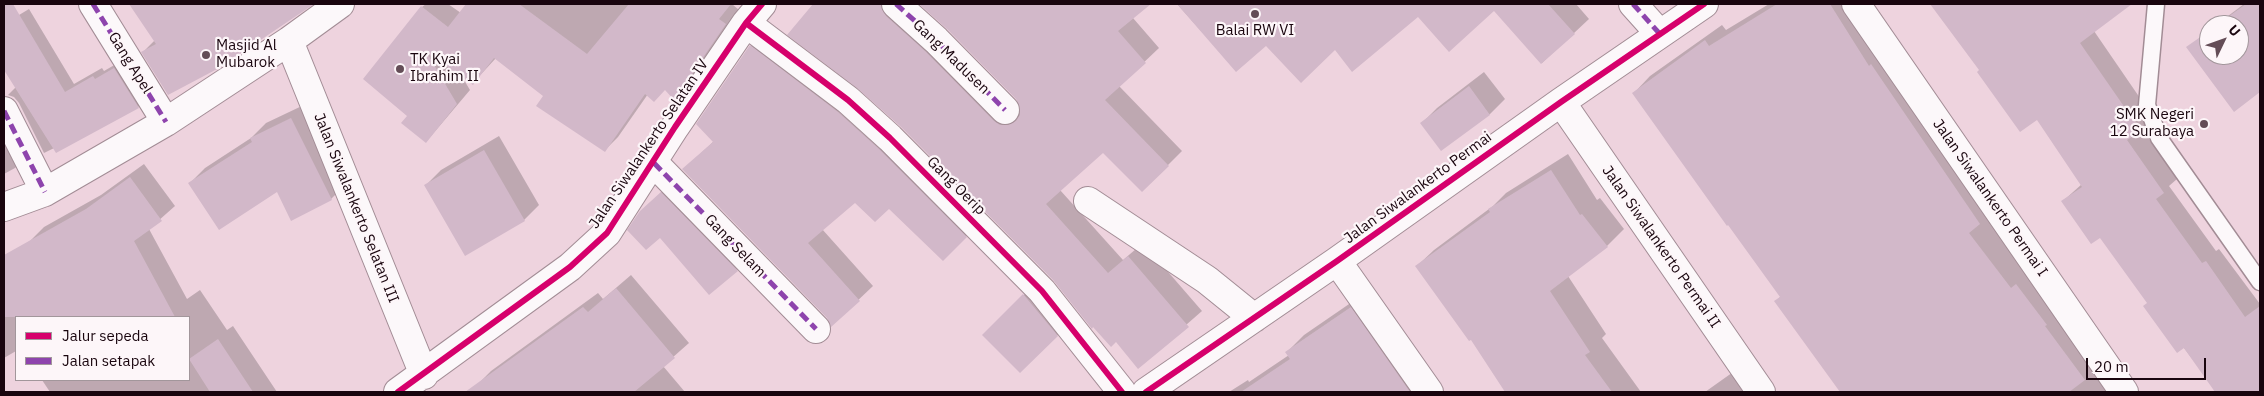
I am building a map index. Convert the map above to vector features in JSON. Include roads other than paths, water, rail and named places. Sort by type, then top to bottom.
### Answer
[{"type":"street","name":"Gang Apel","points":[[93,4],[166,122]]},
{"type":"street","points":[[4,207],[45,192],[166,122],[289,41],[340,4]]},
{"type":"street","name":"Gang Madusen","points":[[896,4],[936,40],[1005,110]]},
{"type":"street","points":[[1633,4],[1660,33]]},
{"type":"street","name":"Jalan Siwalankerto Permai","points":[[1146,392],[1704,4]]},
{"type":"street","name":"Jalan Siwalankerto Permai I","points":[[1856,4],[2124,392]]},
{"type":"street","name":"Jalan Siwalankerto Selatan IV","points":[[398,392],[424,375],[570,267],[608,233],[676,127],[754,14]]},
{"type":"street","name":"Gang Oerip","points":[[754,14],[890,138],[1042,291],[1122,392]]},
{"type":"street","name":"Jalan Siwalankerto Selatan III","points":[[289,41],[424,375]]},
{"type":"street","name":"Jalan Siwalankerto Permai II","points":[[1561,102],[1761,392]]},
{"type":"street","points":[[4,111],[45,192]]},
{"type":"street","name":"Gang Selam","points":[[654,163],[816,330]]},
{"type":"street","points":[[1088,201],[1207,280],[1254,318]]},
{"type":"street","points":[[1337,261],[1429,392]]},
{"type":"lane","points":[[2156,4],[2147,104],[2159,138],[2260,282]]},
{"type":"place","name":"Balai RW VI","points":[[1255,14]]},
{"type":"place","name":"Masjid Al Mubarok","points":[[206,55]]},
{"type":"place","name":"TK Kyai Ibrahim II","points":[[400,69]]},
{"type":"place","name":"SMK Negeri 12 Surabaya","points":[[2204,124]]}]
